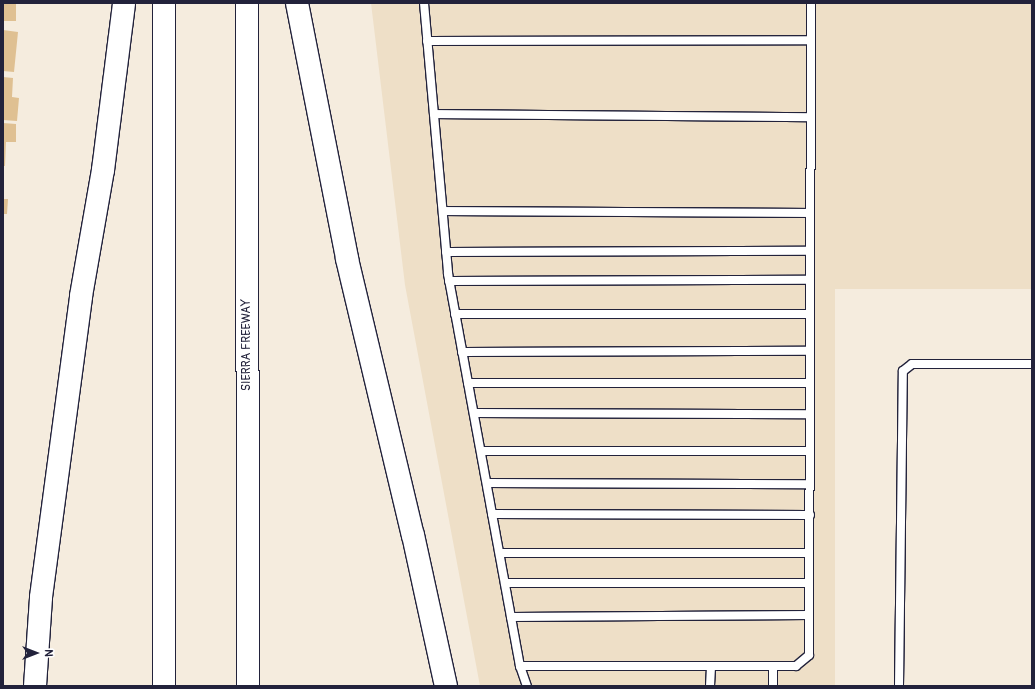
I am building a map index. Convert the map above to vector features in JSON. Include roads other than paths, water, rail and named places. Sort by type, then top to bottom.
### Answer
[{"type":"highway","points":[[35,686],[41,597],[81,296],[103,170],[124,3]]},
{"type":"highway","points":[[164,3],[164,686]]},
{"type":"highway","name":"SIERRA FREEWAY","points":[[247,3],[248,686]]},
{"type":"highway","points":[[297,3],[347,259],[413,535],[446,686]]},
{"type":"lane","points":[[424,3],[449,281],[520,666],[527,686]]},
{"type":"lane","points":[[520,666],[796,666],[809,655],[811,3]]},
{"type":"lane","points":[[427,41],[811,40]]},
{"type":"lane","points":[[434,114],[810,117]]},
{"type":"lane","points":[[443,212],[810,213]]},
{"type":"lane","points":[[446,252],[810,250]]},
{"type":"lane","points":[[449,281],[810,280]]},
{"type":"lane","points":[[455,314],[810,314]]},
{"type":"lane","points":[[462,352],[810,351]]},
{"type":"lane","points":[[899,686],[903,371],[912,364],[1032,364]]},
{"type":"lane","points":[[468,383],[810,383]]},
{"type":"lane","points":[[474,413],[810,414]]},
{"type":"lane","points":[[481,451],[810,451]]},
{"type":"lane","points":[[487,483],[810,484]]},
{"type":"lane","points":[[492,514],[810,515]]},
{"type":"lane","points":[[500,553],[809,553]]},
{"type":"lane","points":[[505,583],[809,583]]},
{"type":"lane","points":[[511,617],[809,615]]},
{"type":"lane","points":[[710,686],[711,666]]},
{"type":"lane","points":[[773,666],[773,686]]}]
